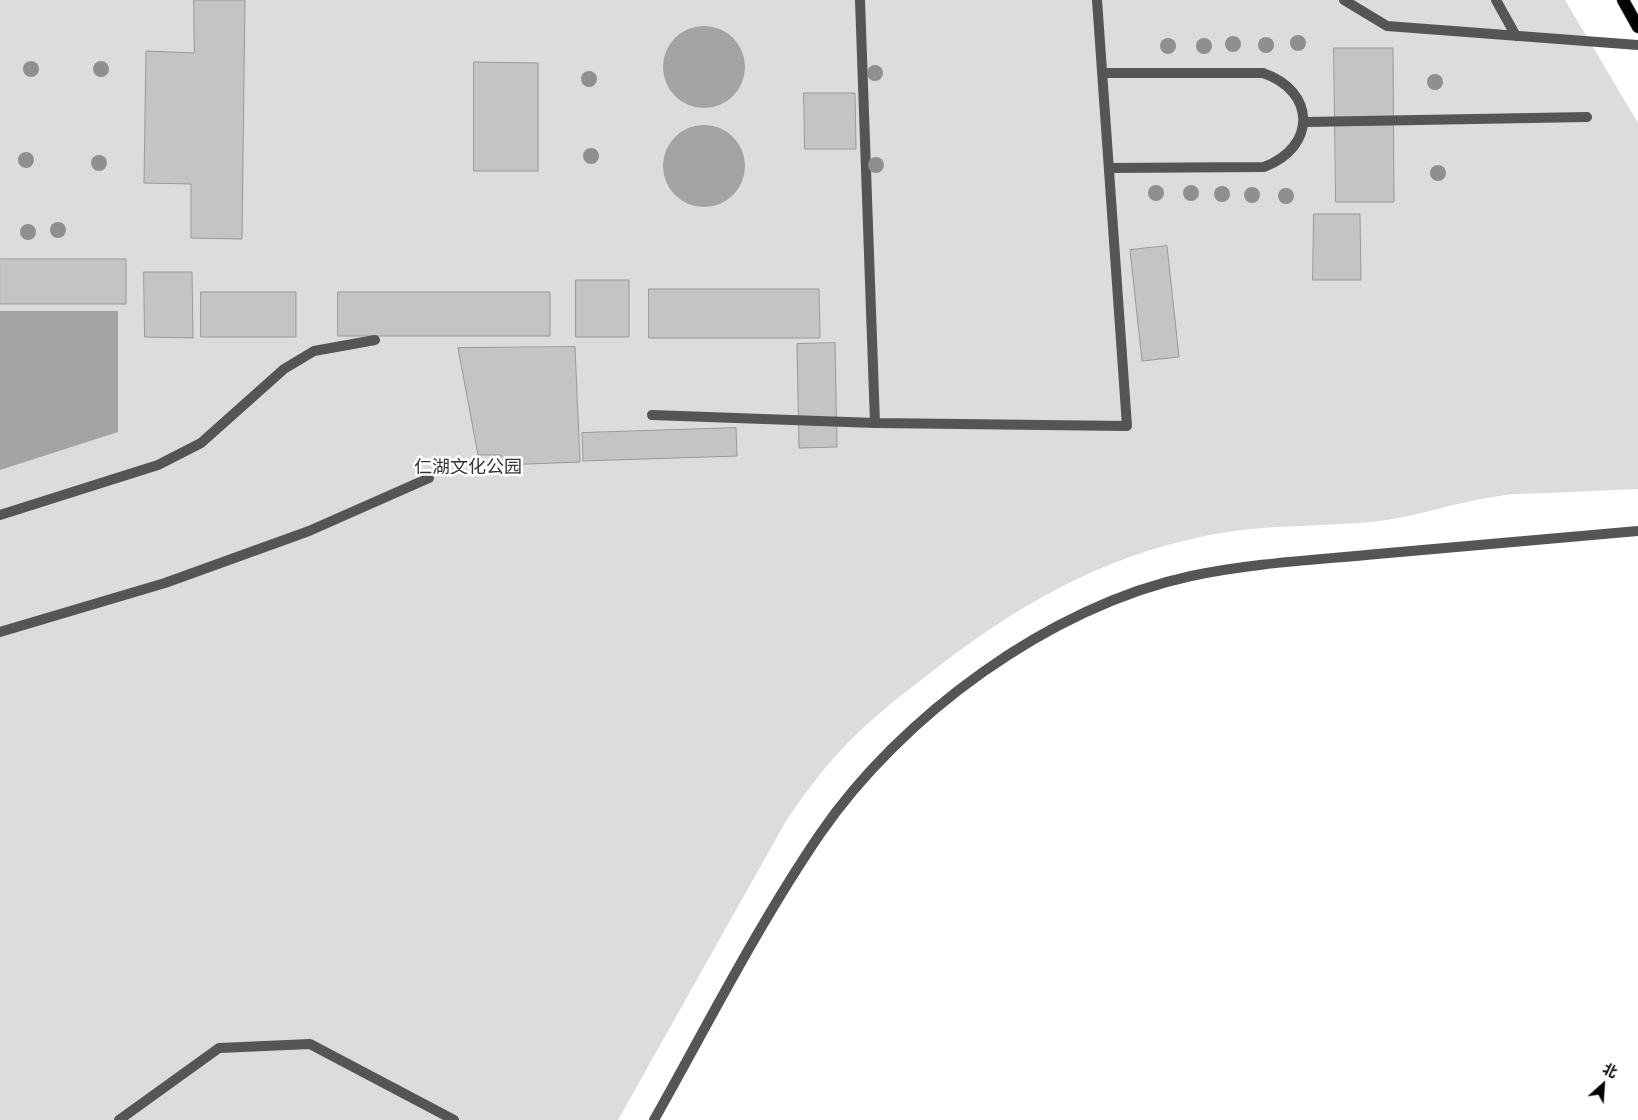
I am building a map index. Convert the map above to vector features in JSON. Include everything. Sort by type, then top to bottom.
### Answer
[{"type":"main road","points":[[1623,0],[1638,27]]},
{"type":"street","points":[[860,0],[875,423]]},
{"type":"street","points":[[652,415],[875,423],[1127,426],[1097,0]]},
{"type":"street","points":[[1344,0],[1386,26],[1638,45]]},
{"type":"street","points":[[1496,0],[1516,36]]},
{"type":"street","points":[[1102,73],[1263,73],[1280,79],[1294,92],[1305,122],[1302,137],[1292,150],[1280,161],[1264,167],[1109,168]]},
{"type":"street","points":[[1305,122],[1587,117]]},
{"type":"street","points":[[0,515],[158,465],[201,444],[284,369],[314,351],[375,340]]},
{"type":"street","points":[[0,632],[174,580],[309,531],[429,478]]},
{"type":"street","points":[[654,1120],[780,896],[821,832],[869,774],[922,721],[980,674],[1044,633],[1114,599],[1190,576],[1270,564],[1638,531]]},
{"type":"street","points":[[119,1120],[219,1048],[310,1044],[454,1120]]},
{"type":"green space","name":"仁湖文化公园","points":[[0,0],[1565,0],[1638,123],[1638,489],[1505,495],[1389,520],[1351,524],[1247,529],[1205,536],[1165,546],[1092,572],[1023,608],[957,652],[893,702],[834,757],[786,821],[618,1120],[0,1120]]},
{"type":"shaded area","points":[[696,26],[712,26],[727,33],[738,44],[745,59],[742,83],[733,96],[712,108],[696,108],[681,101],[670,90],[663,75],[663,59],[670,44],[681,33]]},
{"type":"shaded area","points":[[696,125],[712,125],[727,132],[738,143],[745,158],[742,182],[733,195],[712,207],[696,207],[681,200],[670,189],[663,174],[663,158],[670,143],[681,132]]},
{"type":"shaded area","points":[[0,311],[118,311],[118,432],[0,470]]},
{"type":"building","points":[[194,0],[245,0],[242,239],[191,238],[191,184],[144,183],[146,51],[194,53]]},
{"type":"building","points":[[1334,48],[1393,48],[1394,202],[1336,202]]},
{"type":"building","points":[[474,62],[538,63],[538,171],[474,171]]},
{"type":"building","points":[[804,93],[855,93],[856,149],[805,149]]},
{"type":"building","points":[[1314,214],[1360,214],[1361,280],[1313,280]]},
{"type":"building","points":[[1167,246],[1179,357],[1142,361],[1130,250]]},
{"type":"building","points":[[0,259],[126,259],[126,304],[0,304]]},
{"type":"building","points":[[144,272],[192,272],[193,338],[145,337]]},
{"type":"building","points":[[576,280],[629,280],[629,337],[576,337]]},
{"type":"building","points":[[649,289],[819,289],[820,338],[649,338]]},
{"type":"building","points":[[201,292],[296,292],[296,337],[201,337]]},
{"type":"building","points":[[338,292],[550,292],[550,336],[338,336]]},
{"type":"building","points":[[835,343],[837,447],[799,448],[797,344]]},
{"type":"building","points":[[575,347],[580,462],[501,465],[500,455],[478,455],[458,348]]},
{"type":"building","points":[[736,428],[737,456],[583,461],[582,433]]}]
